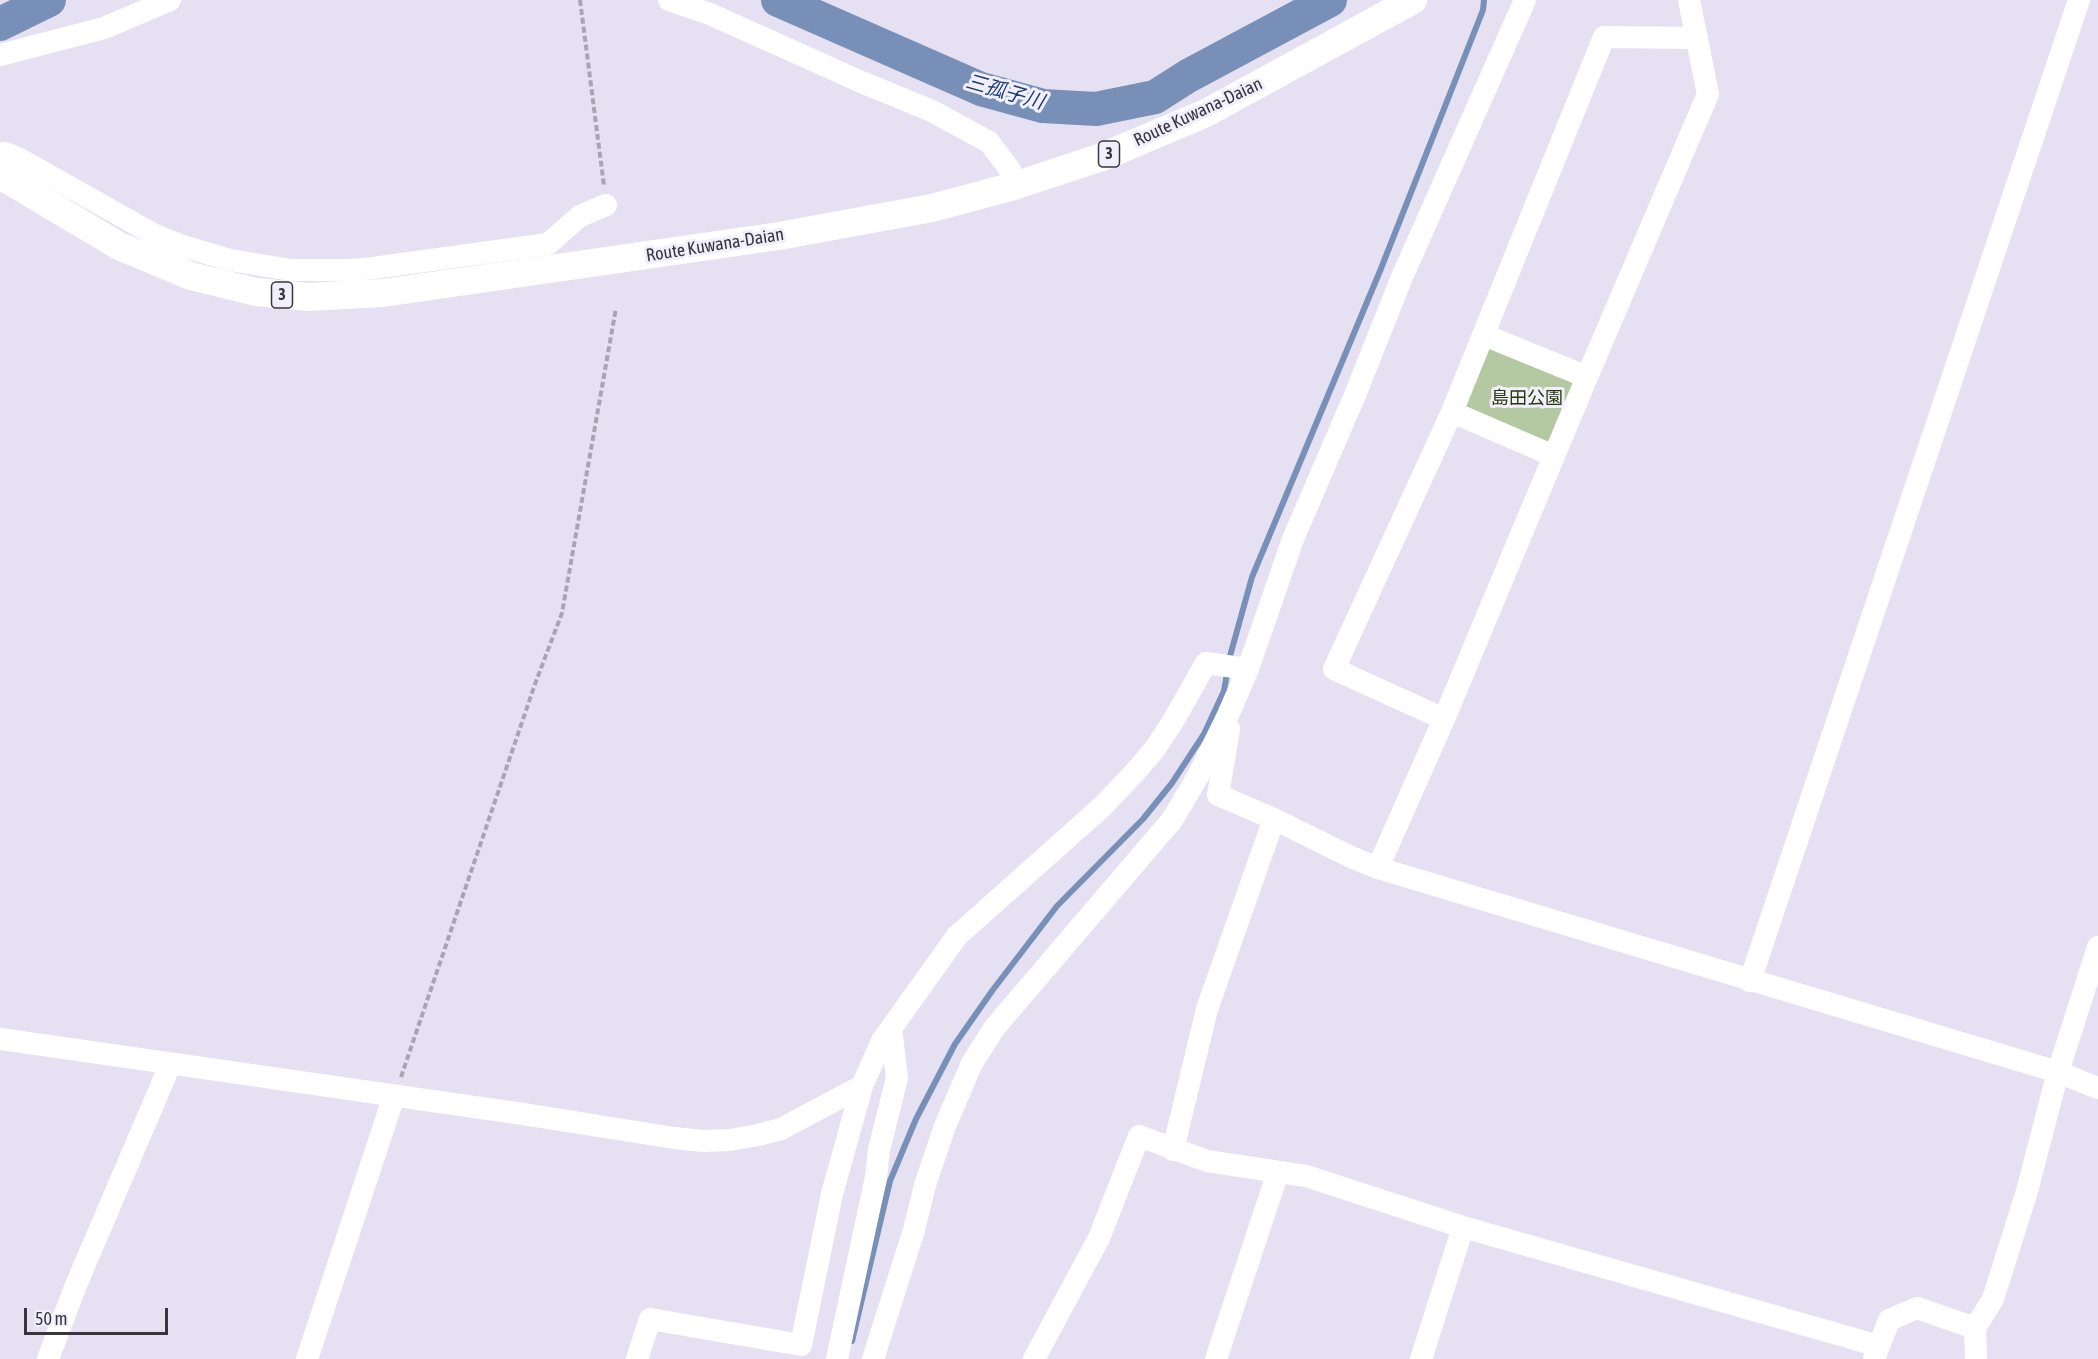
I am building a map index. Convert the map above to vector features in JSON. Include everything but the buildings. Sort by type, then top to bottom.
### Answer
[{"type":"main road","name":"Route Kuwana-Daian","points":[[0,175],[119,246],[191,276],[256,292],[308,297],[383,293],[779,236],[932,208],[1014,186],[1102,157],[1206,113],[1413,0]]},
{"type":"street","points":[[0,55],[104,28],[171,0]]},
{"type":"street","points":[[669,0],[710,14],[858,81],[932,111],[989,142],[1010,170],[1014,186]]},
{"type":"street","points":[[1525,0],[1402,277],[1355,395],[1293,539],[1244,668],[1233,704],[1218,795],[1378,868],[2058,1072],[2098,1088]]},
{"type":"street","points":[[1381,861],[1444,719],[1708,94],[1689,0]]},
{"type":"street","points":[[1750,981],[2079,0]]},
{"type":"street","points":[[1444,719],[1334,669],[1452,412],[1604,38],[1697,38]]},
{"type":"street","points":[[0,159],[5,153],[18,158],[156,236],[230,260],[291,270],[373,268],[548,244],[580,216],[606,205]]},
{"type":"street","points":[[1484,336],[1587,377]]},
{"type":"street","points":[[1452,412],[1554,456]]},
{"type":"street","points":[[637,1359],[650,1319],[801,1345],[832,1194],[862,1086],[882,1041],[957,936],[1103,807],[1154,750],[1206,663],[1244,668]]},
{"type":"street","points":[[873,1359],[914,1230],[928,1176],[945,1126],[972,1063],[995,1027],[1172,820],[1197,778],[1233,704]]},
{"type":"street","points":[[1173,1150],[1207,1009],[1274,819]]},
{"type":"street","points":[[1976,1359],[1975,1328],[1993,1299],[2027,1191],[2058,1072],[2098,947]]},
{"type":"street","points":[[837,1359],[876,1177],[879,1150],[897,1078],[891,1028]]},
{"type":"street","points":[[0,1039],[703,1141],[758,1136],[781,1129],[862,1086]]},
{"type":"street","points":[[48,1359],[76,1286],[170,1065]]},
{"type":"street","points":[[307,1359],[394,1096]]},
{"type":"street","points":[[1034,1359],[1099,1238],[1138,1136],[1207,1161],[1306,1176],[1463,1227],[1877,1353],[1889,1320],[1917,1308],[1975,1328]]},
{"type":"street","points":[[1216,1359],[1278,1172]]},
{"type":"street","points":[[1421,1359],[1463,1227]]},
{"type":"street","points":[[827,1359],[856,1276]]},
{"type":"path","points":[[580,0],[606,205]]},
{"type":"path","points":[[394,1096],[535,684],[562,613],[616,308]]},
{"type":"green space","name":"島田公園","points":[[1485,342],[1580,380],[1551,449],[1457,408]]},
{"type":"waterway","name":"三孤子川","points":[[0,24],[49,0]]},
{"type":"waterway","name":"三孤子川","points":[[778,0],[981,89],[1043,106],[1096,109],[1155,97],[1188,76],[1330,0]]},
{"type":"waterway","points":[[852,1341],[890,1181],[916,1119],[955,1044],[1057,906],[1143,819],[1172,783],[1204,734],[1224,691],[1230,656],[1252,577],[1380,271],[1483,10],[1484,0]]}]
